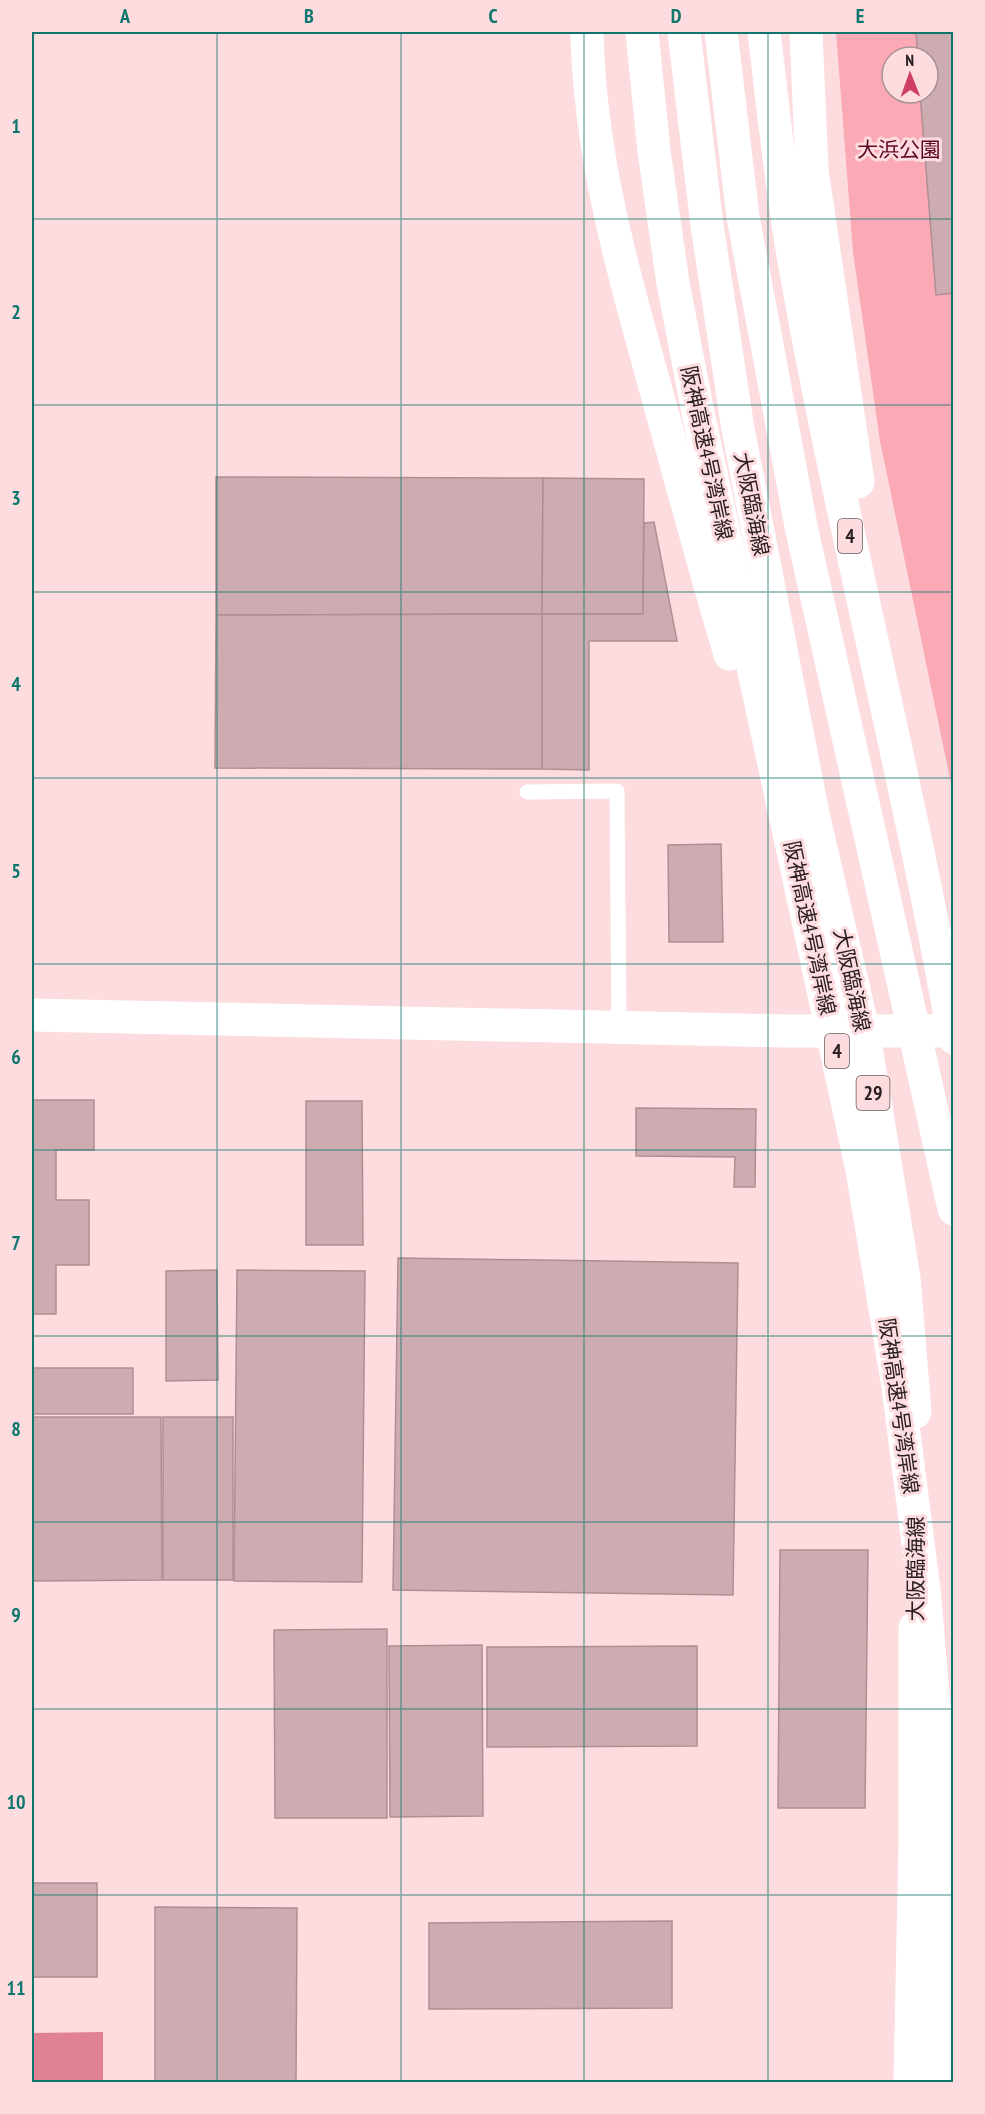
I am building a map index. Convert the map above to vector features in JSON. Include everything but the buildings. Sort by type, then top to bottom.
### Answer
[{"type":"main road","points":[[587,32],[587,59],[599,155],[630,296],[813,940]]},
{"type":"main road","name":"阪神高速4号湾岸線","points":[[642,32],[654,151],[675,294],[698,413],[862,1170],[898,1387],[924,1589],[937,1740],[941,1923],[939,2082]]},
{"type":"main road","name":"大阪臨海線","points":[[684,32],[718,304],[752,504],[813,814],[863,1029],[904,1278],[916,1421],[915,1842],[910,2082]]},
{"type":"main road","name":"大阪臨海線","points":[[721,32],[729,116],[743,217],[802,531],[954,1209]]},
{"type":"main road","name":"4","points":[[764,32],[774,124],[796,271],[827,432],[928,892],[954,1038]]},
{"type":"main road","points":[[806,32],[812,170],[878,617],[889,716]]},
{"type":"main road","points":[[32,1015],[787,1031],[863,1029],[954,1031]]},
{"type":"lane","points":[[527,792],[617,791],[619,1027]]},
{"type":"green space","name":"大浜公園","points":[[836,32],[953,32],[953,793],[880,441],[853,252]]},
{"type":"shaded area","points":[[103,2032],[103,2082],[32,2082],[32,2033]]}]
